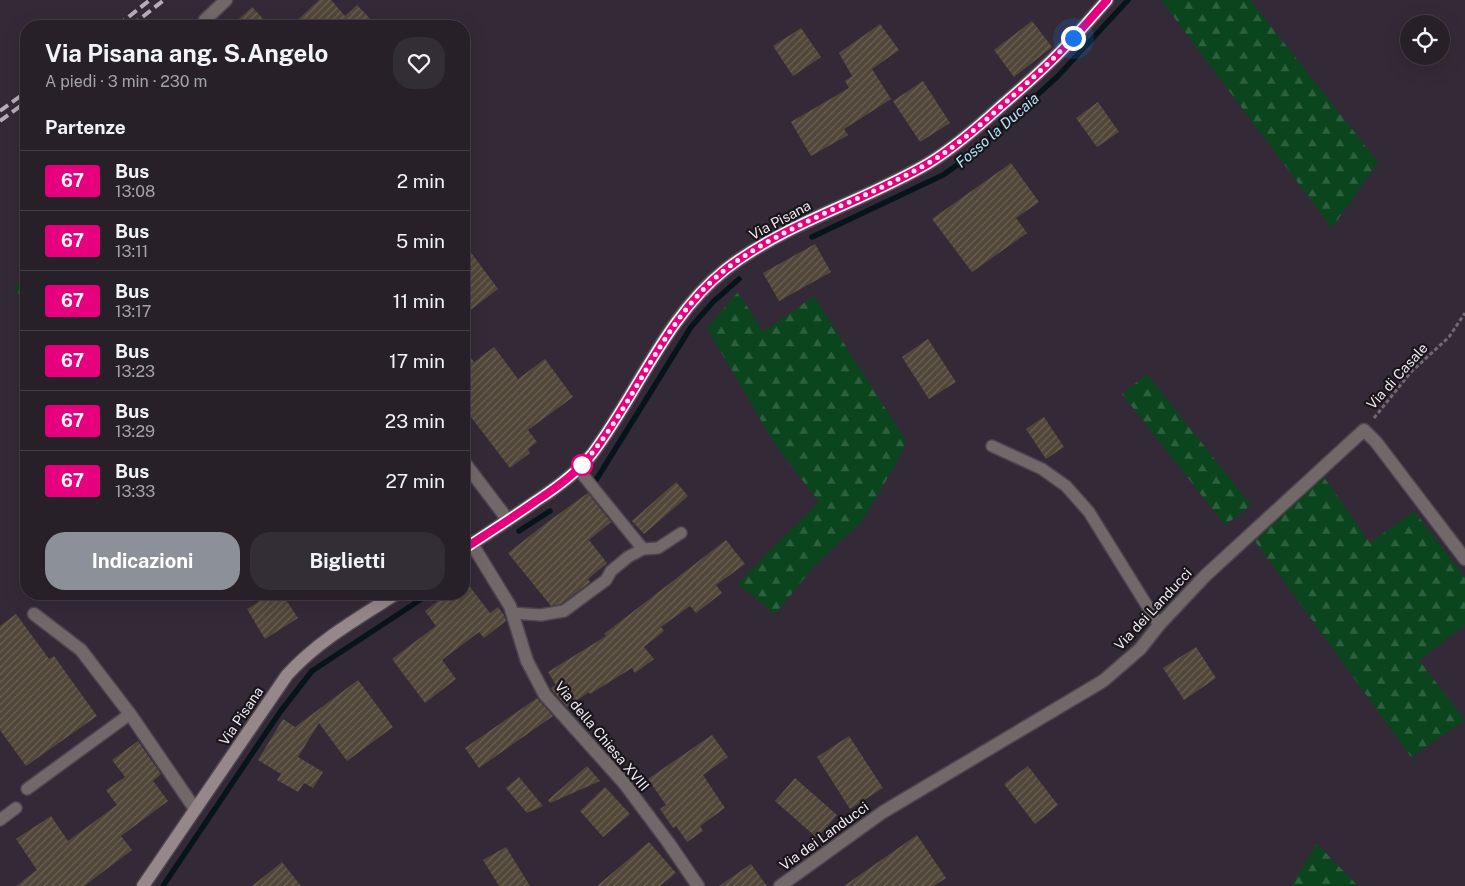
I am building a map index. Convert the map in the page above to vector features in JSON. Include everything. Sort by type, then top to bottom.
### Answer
[{"type":"main road","name":"Via Pisana","points":[[470,545],[552,490],[578,469],[590,456],[634,391],[676,320],[692,301],[726,269],[768,242],[894,181],[951,149],[1037,74],[1062,50],[1107,0]]},
{"type":"main road","name":"Via Pisana","points":[[143,886],[268,701],[298,663],[332,635],[385,600]]},
{"type":"street","points":[[205,20],[226,0]]},
{"type":"street","points":[[1364,430],[1376,442],[1465,559]]},
{"type":"street","name":"Via dei Landucci","points":[[780,886],[883,812],[1103,681],[1140,649],[1159,625],[1205,576],[1364,430]]},
{"type":"street","points":[[470,470],[508,520]]},
{"type":"street","name":"Via della Chiesa XVIII","points":[[470,549],[505,598],[512,613],[527,662],[545,695],[624,783],[698,886]]},
{"type":"street","points":[[34,614],[81,650],[130,714],[195,809]]},
{"type":"lane","points":[[992,446],[1042,470],[1066,486],[1089,512],[1159,625]]},
{"type":"lane","points":[[578,469],[643,549]]},
{"type":"lane","points":[[512,613],[541,615],[564,611],[606,580],[611,571],[628,557],[643,549],[658,548],[681,533]]},
{"type":"lane","points":[[27,789],[130,714]]},
{"type":"lane","points":[[0,820],[16,808]]},
{"type":"path","name":"Via di Casale","points":[[1364,430],[1411,372],[1449,337],[1465,313]]},
{"type":"green space","points":[[1161,0],[1250,0],[1378,162],[1332,228]]},
{"type":"green space","points":[[20,280],[20,296],[14,288]]},
{"type":"green space","points":[[738,292],[763,332],[814,296],[906,441],[897,462],[862,521],[815,565],[775,614],[738,584],[819,502],[775,444],[707,328]]},
{"type":"green space","points":[[1147,374],[1251,505],[1225,525],[1122,394]]},
{"type":"green space","points":[[1323,476],[1370,543],[1414,511],[1465,577],[1465,625],[1419,660],[1465,720],[1411,757],[1255,541]]},
{"type":"green space","points":[[1317,844],[1358,886],[1291,886]]},
{"type":"building","points":[[319,0],[331,0],[345,16],[357,5],[371,20],[297,20]]},
{"type":"building","points":[[252,7],[264,20],[238,20]]},
{"type":"building","points":[[1032,21],[1052,47],[1014,77],[994,50]]},
{"type":"building","points":[[880,24],[899,50],[872,69],[891,99],[844,129],[848,135],[811,156],[791,122],[849,88],[845,81],[852,76],[839,53]]},
{"type":"building","points":[[801,28],[821,57],[793,76],[773,46]]},
{"type":"building","points":[[923,81],[950,123],[920,142],[893,101]]},
{"type":"building","points":[[1098,102],[1119,132],[1097,147],[1076,118]]},
{"type":"building","points":[[1011,163],[1039,202],[1016,218],[1027,233],[972,272],[932,219]]},
{"type":"building","points":[[815,244],[831,272],[779,301],[763,273]]},
{"type":"building","points":[[470,251],[498,289],[470,310]]},
{"type":"building","points":[[928,339],[956,382],[929,399],[902,357]]},
{"type":"building","points":[[494,347],[518,379],[545,359],[573,397],[528,430],[537,442],[528,449],[530,453],[510,468],[470,416],[470,357],[474,362]]},
{"type":"building","points":[[1044,417],[1064,447],[1046,459],[1026,429]]},
{"type":"building","points":[[676,482],[688,496],[644,534],[632,521]]},
{"type":"building","points":[[588,493],[611,522],[589,540],[607,563],[588,579],[590,582],[561,604],[551,606],[508,553]]},
{"type":"building","points":[[726,540],[745,564],[716,585],[722,593],[696,613],[690,606],[661,627],[664,631],[644,647],[654,659],[635,673],[632,668],[590,694],[589,692],[567,707],[552,690],[551,688],[556,685],[548,672],[606,636],[604,634]]},
{"type":"building","points":[[470,587],[490,613],[498,607],[506,621],[484,638],[479,632],[442,660],[456,679],[425,703],[392,659],[436,626],[425,611],[439,600],[470,600]]},
{"type":"building","points":[[261,600],[286,600],[298,618],[265,639],[247,609]]},
{"type":"building","points":[[16,614],[49,659],[54,656],[97,716],[26,766],[0,730],[0,626]]},
{"type":"building","points":[[1196,647],[1216,678],[1184,700],[1163,668]]},
{"type":"building","points":[[358,680],[393,727],[347,761],[319,723],[298,757],[323,772],[313,788],[304,783],[298,792],[277,780],[281,774],[258,760],[283,719],[295,727]]},
{"type":"building","points":[[537,698],[553,716],[479,768],[465,748]]},
{"type":"building","points":[[712,735],[728,757],[703,775],[725,808],[700,826],[703,831],[687,842],[676,826],[673,828],[660,809],[666,805],[648,779]]},
{"type":"building","points":[[849,736],[883,788],[850,809],[817,757]]},
{"type":"building","points":[[138,741],[161,774],[153,781],[168,801],[121,836],[132,850],[84,886],[16,886],[37,870],[16,839],[51,816],[68,841],[117,805],[106,790],[125,777],[112,760]]},
{"type":"building","points":[[587,766],[600,781],[550,803],[548,800]]},
{"type":"building","points":[[1028,766],[1058,805],[1035,824],[1004,784]]},
{"type":"building","points":[[519,777],[543,806],[527,813],[506,788]]},
{"type":"building","points":[[795,778],[837,815],[817,838],[775,801]]},
{"type":"building","points":[[605,787],[630,814],[603,837],[580,811]]},
{"type":"building","points":[[917,835],[946,878],[934,886],[844,886]]},
{"type":"building","points":[[649,842],[676,873],[660,886],[597,886]]},
{"type":"building","points":[[506,847],[530,886],[499,886],[483,860]]},
{"type":"building","points":[[282,862],[301,886],[252,886]]},
{"type":"building","points":[[751,864],[767,886],[719,886]]},
{"type":"waterway","name":"Fosso la Ducaia","points":[[812,237],[943,175],[970,156],[1058,76],[1128,0]]},
{"type":"waterway","points":[[596,480],[691,327],[713,302],[739,279]]},
{"type":"waterway","points":[[519,531],[550,511]]},
{"type":"waterway","points":[[163,886],[280,712],[312,671],[420,600]]},
{"type":"railway","points":[[125,20],[150,0]]},
{"type":"railway","points":[[139,20],[164,0]]},
{"type":"railway","points":[[0,111],[20,96]]},
{"type":"railway","points":[[0,121],[20,106]]},
{"type":"bus line","name":"67","points":[[470,545],[552,490],[578,469],[603,438],[634,391],[676,320],[692,301],[726,269],[768,242],[894,181],[951,149],[1037,74],[1062,50],[1107,0]]},
{"type":"route","points":[[582,465],[578,469],[603,438],[634,391],[676,320],[692,301],[726,269],[768,242],[894,181],[951,149],[1037,74],[1073,38]]}]
